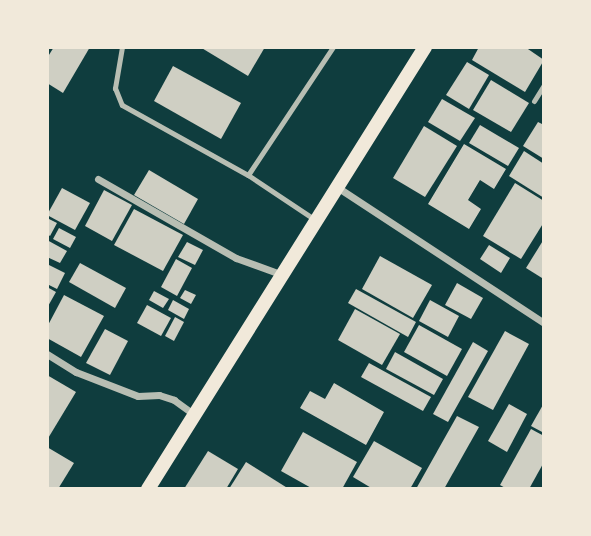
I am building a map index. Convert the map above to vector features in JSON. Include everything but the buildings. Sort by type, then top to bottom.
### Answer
[{"type":"main road","points":[[148,489],[283,275],[418,50]]},
{"type":"street","points":[[98,179],[236,258],[283,275]]},
{"type":"street","points":[[337,187],[544,323]]},
{"type":"street","points":[[47,354],[76,372],[138,396],[159,395],[174,400],[195,416]]},
{"type":"lane","points":[[122,47],[115,88],[122,106],[248,175],[316,220]]},
{"type":"lane","points":[[248,175],[333,47]]},
{"type":"lane","points":[[534,102],[544,85]]}]
